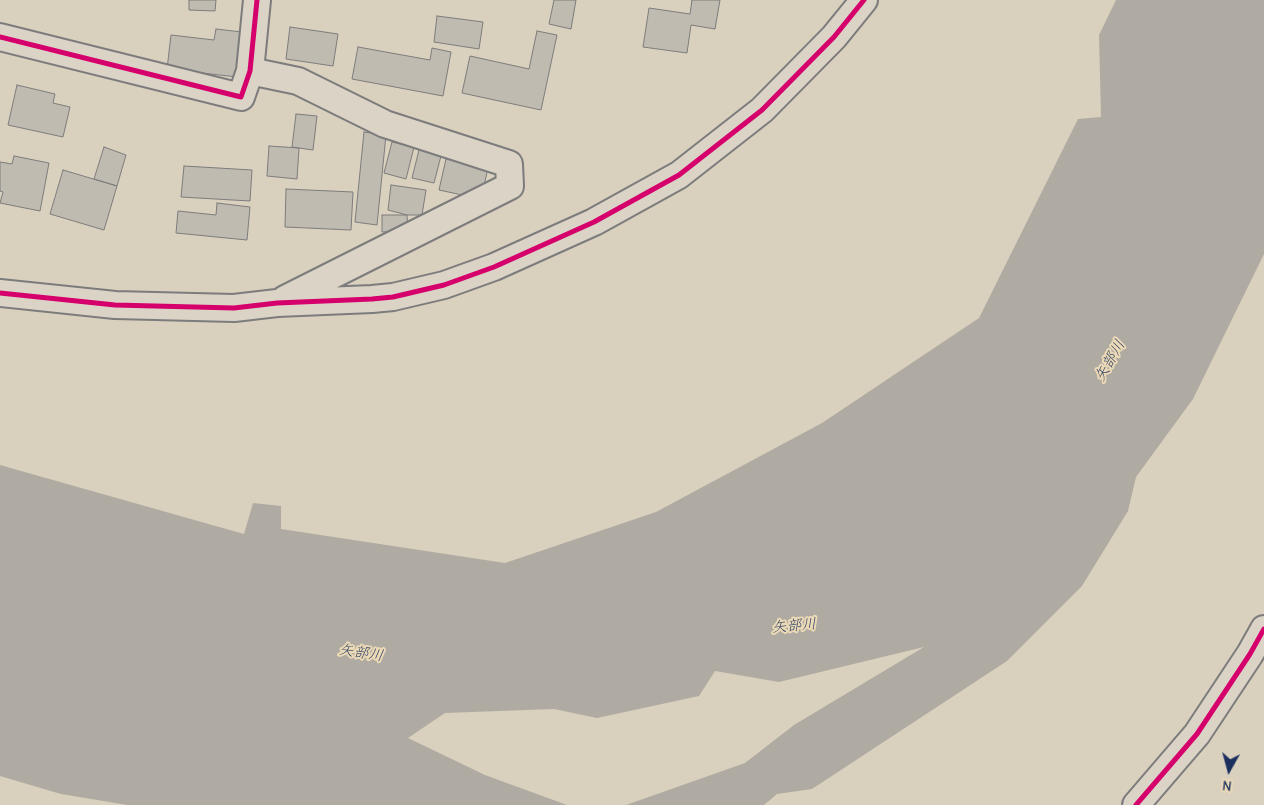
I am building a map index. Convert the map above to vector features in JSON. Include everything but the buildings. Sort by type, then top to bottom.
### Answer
[{"type":"street","points":[[0,37],[241,98],[250,71],[257,0]]},
{"type":"street","points":[[0,293],[124,306],[234,308],[277,303],[372,300],[444,285],[494,267],[594,222],[679,176],[762,110],[834,37],[864,0]]},
{"type":"street","points":[[250,71],[298,81],[385,124],[509,164],[510,186],[277,303]]},
{"type":"street","points":[[1136,805],[1197,734],[1264,630]]},
{"type":"water","name":"矢部川","points":[[1116,0],[1264,0],[1264,254],[1193,399],[1136,477],[1128,511],[1082,586],[1007,661],[812,789],[777,794],[764,805],[626,805],[745,763],[794,725],[924,647],[779,682],[715,671],[699,696],[597,718],[554,709],[445,713],[408,738],[485,775],[567,805],[127,805],[61,794],[0,776],[0,465],[244,534],[253,503],[281,506],[281,529],[505,563],[656,512],[822,423],[979,318],[1078,119],[1101,117],[1099,35]]},
{"type":"cycle path","points":[[0,37],[241,97],[250,71],[257,0]]},
{"type":"cycle path","points":[[0,293],[115,305],[234,308],[277,303],[393,297],[444,285],[494,267],[594,222],[679,175],[762,110],[834,37],[864,0]]},
{"type":"cycle path","points":[[1136,805],[1197,734],[1250,654],[1264,629]]}]
